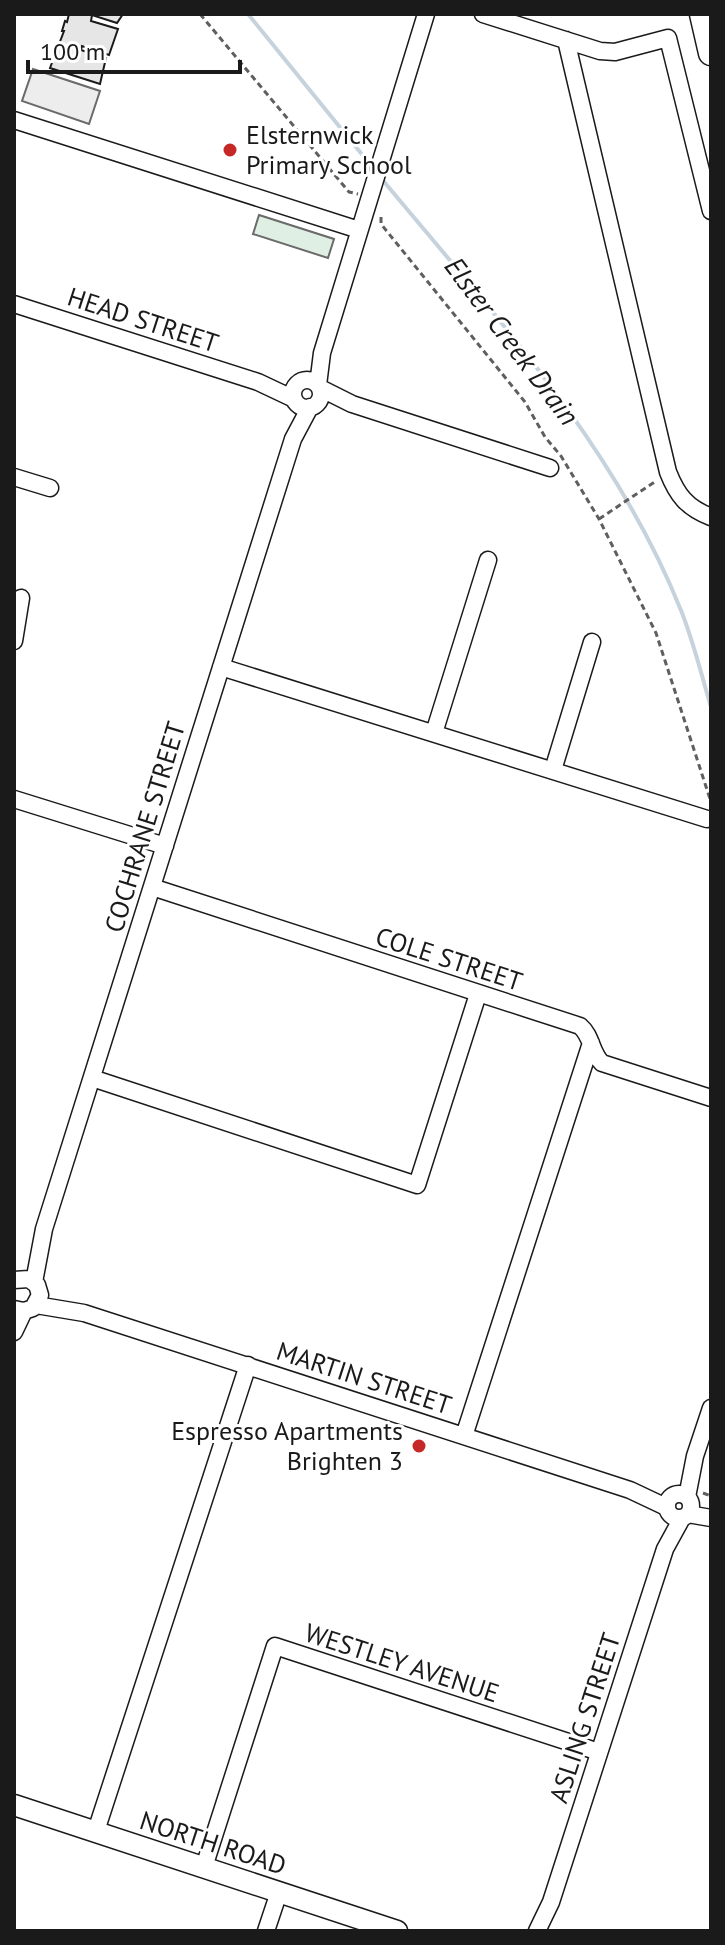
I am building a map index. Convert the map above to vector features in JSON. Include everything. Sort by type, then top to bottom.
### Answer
[{"type":"highway","points":[[702,14],[711,53]]},
{"type":"main road","name":"NORTH ROAD","points":[[14,1805],[396,1931]]},
{"type":"street","name":"COCHRANE STREET","points":[[14,1332],[426,14]]},
{"type":"street","points":[[483,14],[600,51],[615,52],[668,38],[711,211]]},
{"type":"street","points":[[566,40],[668,472],[680,497],[695,510],[711,517]]},
{"type":"street","points":[[14,120],[359,230]]},
{"type":"street","name":"HEAD STREET","points":[[14,304],[258,382],[352,404],[550,468]]},
{"type":"street","points":[[14,477],[50,488]]},
{"type":"street","points":[[434,733],[488,560]]},
{"type":"street","points":[[14,641],[21,598]]},
{"type":"street","points":[[553,770],[592,642]]},
{"type":"street","points":[[221,667],[707,819]]},
{"type":"street","points":[[14,799],[165,846]]},
{"type":"street","name":"COLE STREET","points":[[152,887],[580,1026],[602,1063],[711,1098]]},
{"type":"street","points":[[92,1078],[417,1185],[478,994]]},
{"type":"street","points":[[464,1436],[591,1043]]},
{"type":"street","name":"MARTIN STREET","points":[[26,1293],[711,1516]]},
{"type":"street","points":[[96,1831],[248,1365]]},
{"type":"street","name":"ASLING STREET","points":[[537,1931],[551,1902],[711,1408]]},
{"type":"street","name":"WESTLEY AVENUE","points":[[204,1867],[275,1646],[599,1752]]},
{"type":"street","points":[[266,1931],[279,1892]]},
{"type":"street","name":"ASLING STREET","points":[[548,1931],[551,1902]]},
{"type":"path","points":[[200,14],[349,192],[367,198]]},
{"type":"path","points":[[380,214],[381,224],[525,402],[599,519],[656,633],[711,802]]},
{"type":"path","points":[[599,519],[649,488]]},
{"type":"path","points":[[681,1504],[711,1496]]},
{"type":"green space","points":[[259,215],[334,239],[328,258],[253,234]]},
{"type":"shaded area","points":[[33,69],[100,91],[89,124],[22,101]]},
{"type":"building","points":[[69,14],[123,14],[117,23],[92,15],[91,21],[118,29],[109,55],[82,46],[81,50],[106,58],[100,84],[50,68]]},
{"type":"waterway","name":"Elster Creek Drain","points":[[248,14],[373,168]]},
{"type":"waterway","name":"Elster Creek Drain","points":[[381,178],[507,330],[586,435],[621,490],[653,548],[680,608],[711,707]]},
{"type":"place","name":"Elsternwick Primary School","points":[[230,150]]},
{"type":"place","name":"Espresso Apartments Brighten 3","points":[[419,1446]]}]
